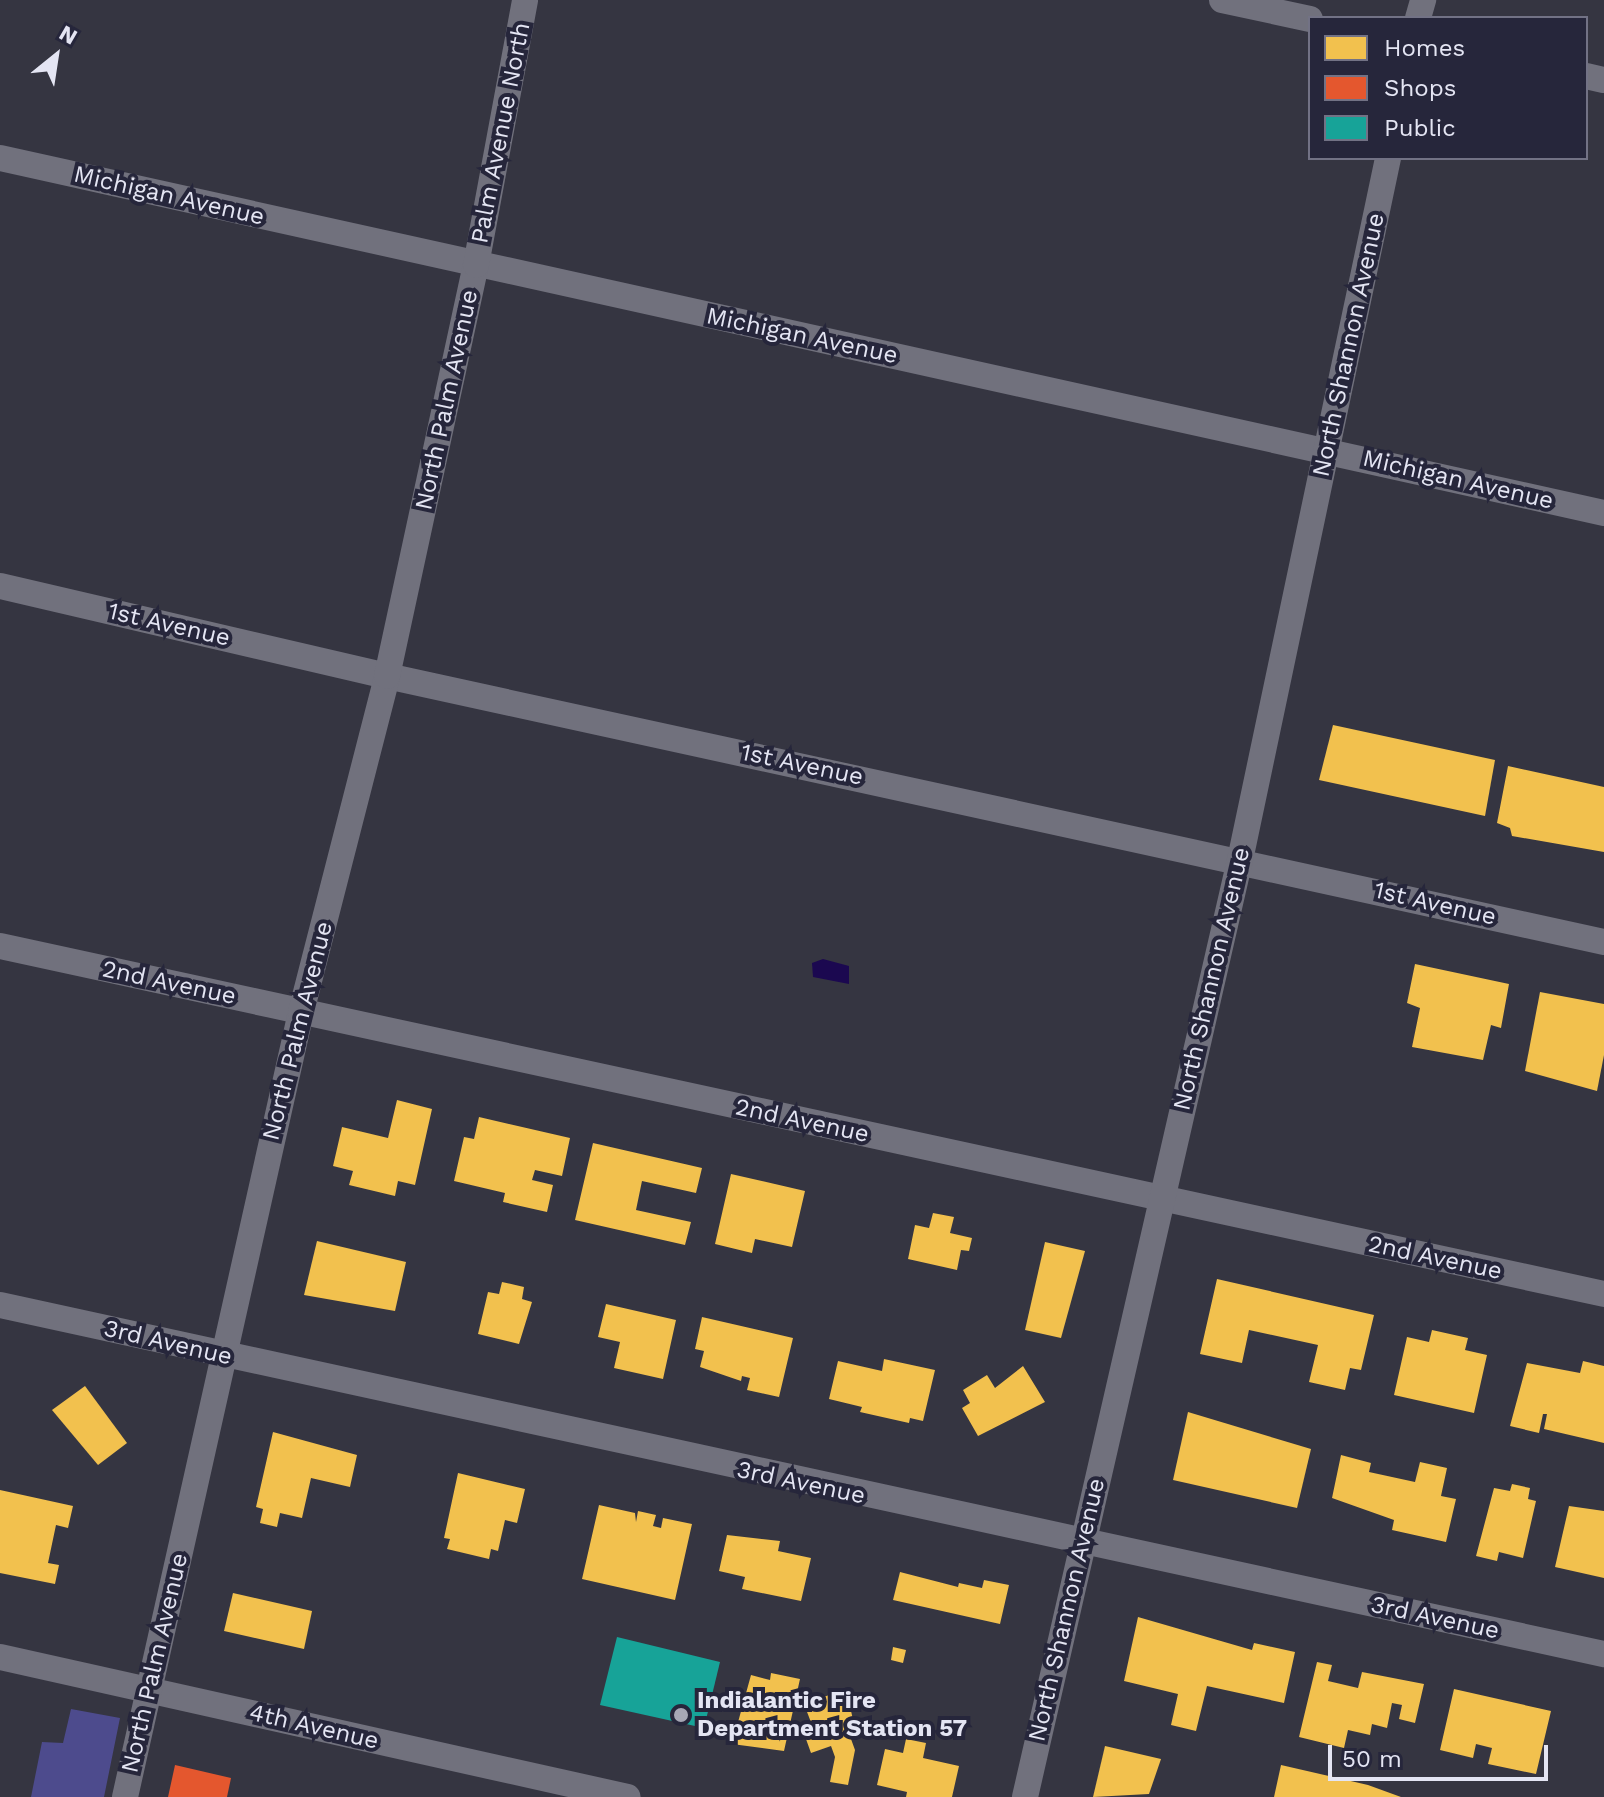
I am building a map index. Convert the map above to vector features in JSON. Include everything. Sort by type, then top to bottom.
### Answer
[{"type":"street","name":"Palm Avenue North","points":[[476,265],[525,0]]},
{"type":"street","points":[[1222,0],[1308,19]]},
{"type":"street","name":"Michigan Avenue","points":[[0,158],[1604,513]]},
{"type":"street","name":"North Shannon Avenue","points":[[1025,1797],[1240,860],[1388,160]]},
{"type":"street","name":"North Palm Avenue","points":[[125,1797],[301,1012],[387,676],[476,265]]},
{"type":"street","name":"1st Avenue","points":[[0,586],[387,676],[1604,942]]},
{"type":"street","name":"2nd Avenue","points":[[0,946],[1604,1294]]},
{"type":"street","name":"3rd Avenue","points":[[0,1305],[1081,1544],[1604,1654]]},
{"type":"street","name":"4th Avenue","points":[[0,1657],[628,1797]]},
{"type":"shaded area","points":[[823,959],[849,966],[849,984],[813,977],[812,963]]},
{"type":"shaded area","points":[[71,1709],[120,1718],[104,1797],[31,1797],[42,1742],[63,1743]]},
{"type":"building: Homes","points":[[1333,725],[1495,760],[1485,816],[1319,780]]},
{"type":"building: Homes","points":[[1508,766],[1604,787],[1604,852],[1512,836],[1510,828],[1497,823]]},
{"type":"building: Homes","points":[[1415,964],[1509,984],[1501,1028],[1491,1025],[1483,1060],[1412,1047],[1420,1008],[1407,1003]]},
{"type":"building: Homes","points":[[1540,992],[1604,1004],[1604,1055],[1597,1091],[1525,1071]]},
{"type":"building: Homes","points":[[397,1100],[432,1109],[415,1185],[398,1181],[395,1196],[349,1185],[353,1171],[333,1166],[342,1127],[388,1138]]},
{"type":"building: Homes","points":[[479,1117],[570,1138],[562,1176],[535,1170],[532,1180],[553,1185],[547,1212],[503,1202],[505,1193],[454,1181],[464,1137],[474,1139]]},
{"type":"building: Homes","points":[[593,1143],[702,1168],[696,1193],[642,1181],[636,1210],[691,1222],[685,1245],[575,1220]]},
{"type":"building: Homes","points":[[731,1174],[805,1191],[792,1247],[755,1239],[752,1253],[715,1244]]},
{"type":"building: Homes","points":[[933,1213],[954,1217],[950,1233],[972,1238],[969,1251],[961,1250],[957,1270],[908,1259],[915,1225],[929,1228]]},
{"type":"building: Homes","points":[[317,1241],[406,1262],[395,1311],[304,1295]]},
{"type":"building: Homes","points":[[1045,1242],[1085,1251],[1061,1338],[1025,1330]]},
{"type":"building: Homes","points":[[1217,1279],[1374,1315],[1361,1370],[1350,1368],[1345,1390],[1309,1382],[1318,1345],[1249,1330],[1242,1363],[1200,1354]]},
{"type":"building: Homes","points":[[502,1282],[524,1287],[522,1299],[532,1302],[519,1344],[478,1334],[488,1292],[499,1294]]},
{"type":"building: Homes","points":[[606,1304],[676,1320],[663,1379],[614,1368],[620,1342],[598,1337]]},
{"type":"building: Homes","points":[[702,1317],[793,1338],[779,1397],[747,1390],[750,1378],[742,1376],[741,1381],[700,1367],[704,1351],[695,1349]]},
{"type":"building: Homes","points":[[1432,1330],[1468,1338],[1465,1350],[1487,1355],[1474,1413],[1394,1395],[1407,1337],[1429,1342]]},
{"type":"building: Homes","points":[[884,1359],[935,1370],[923,1421],[910,1418],[909,1423],[860,1412],[862,1407],[829,1399],[838,1361],[882,1371]]},
{"type":"building: Homes","points":[[1583,1361],[1604,1366],[1604,1443],[1544,1429],[1547,1414],[1543,1414],[1539,1433],[1510,1426],[1527,1363],[1580,1373]]},
{"type":"building: Homes","points":[[1023,1366],[1045,1402],[978,1436],[962,1408],[970,1403],[963,1390],[987,1375],[995,1388]]},
{"type":"building: Homes","points":[[85,1386],[127,1443],[98,1465],[52,1410]]},
{"type":"building: Homes","points":[[1188,1412],[1311,1449],[1297,1508],[1173,1480]]},
{"type":"building: Homes","points":[[273,1432],[357,1455],[350,1487],[311,1478],[302,1518],[280,1513],[277,1527],[260,1523],[263,1509],[256,1507]]},
{"type":"building: Homes","points":[[1341,1455],[1371,1463],[1369,1472],[1415,1482],[1420,1462],[1447,1468],[1441,1496],[1456,1499],[1446,1542],[1392,1530],[1394,1520],[1332,1498]]},
{"type":"building: Homes","points":[[458,1473],[525,1489],[517,1523],[505,1520],[498,1551],[491,1549],[489,1559],[447,1549],[450,1539],[444,1538]]},
{"type":"building: Homes","points":[[1512,1484],[1530,1488],[1528,1499],[1536,1501],[1523,1558],[1499,1552],[1497,1561],[1476,1556],[1494,1488],[1510,1491]]},
{"type":"building: Homes","points":[[0,1490],[73,1506],[68,1528],[56,1525],[48,1563],[59,1565],[55,1584],[0,1573]]},
{"type":"building: Homes","points":[[599,1505],[635,1513],[636,1522],[638,1511],[656,1515],[653,1526],[661,1528],[663,1518],[692,1524],[675,1600],[582,1579]]},
{"type":"building: Homes","points":[[1569,1506],[1604,1511],[1604,1578],[1555,1567]]},
{"type":"building: Homes","points":[[727,1535],[780,1541],[778,1551],[811,1558],[801,1601],[742,1589],[745,1577],[719,1571]]},
{"type":"building: Homes","points":[[900,1572],[958,1587],[959,1583],[982,1588],[984,1580],[1009,1585],[1000,1624],[893,1600]]},
{"type":"building: Homes","points":[[233,1593],[312,1611],[304,1649],[224,1631]]},
{"type":"building: Homes","points":[[1138,1617],[1252,1650],[1254,1643],[1295,1652],[1284,1703],[1207,1686],[1196,1731],[1171,1725],[1178,1694],[1124,1681]]},
{"type":"building: Homes","points":[[893,1647],[906,1650],[903,1663],[891,1660]]},
{"type":"building: Homes","points":[[1317,1662],[1332,1665],[1328,1681],[1358,1688],[1362,1672],[1424,1684],[1415,1723],[1399,1719],[1402,1705],[1392,1703],[1387,1728],[1372,1724],[1370,1735],[1348,1730],[1344,1748],[1299,1737]]},
{"type":"building: Homes","points":[[771,1673],[800,1679],[784,1751],[732,1744],[751,1675],[770,1680]]},
{"type":"building: Homes","points":[[846,1689],[857,1737],[851,1739],[855,1750],[848,1785],[830,1782],[835,1757],[831,1746],[811,1753],[802,1728],[812,1725],[804,1704]]},
{"type":"building: Homes","points":[[1454,1689],[1551,1711],[1536,1774],[1488,1764],[1492,1748],[1476,1744],[1473,1758],[1440,1750]]},
{"type":"building: Homes","points":[[906,1739],[926,1743],[923,1758],[959,1766],[952,1797],[906,1797],[907,1792],[877,1785],[885,1749],[903,1753]]},
{"type":"building: Homes","points":[[1105,1746],[1161,1759],[1149,1794],[1093,1797]]},
{"type":"building: Homes","points":[[1281,1765],[1368,1785],[1401,1797],[1274,1797]]},
{"type":"building: Shops","points":[[175,1765],[231,1778],[227,1797],[168,1797]]},
{"type":"building: Public","points":[[617,1637],[720,1662],[704,1728],[600,1705]]},
{"type":"place","name":"Indialantic Fire Department Station 57","points":[[681,1715]]}]
